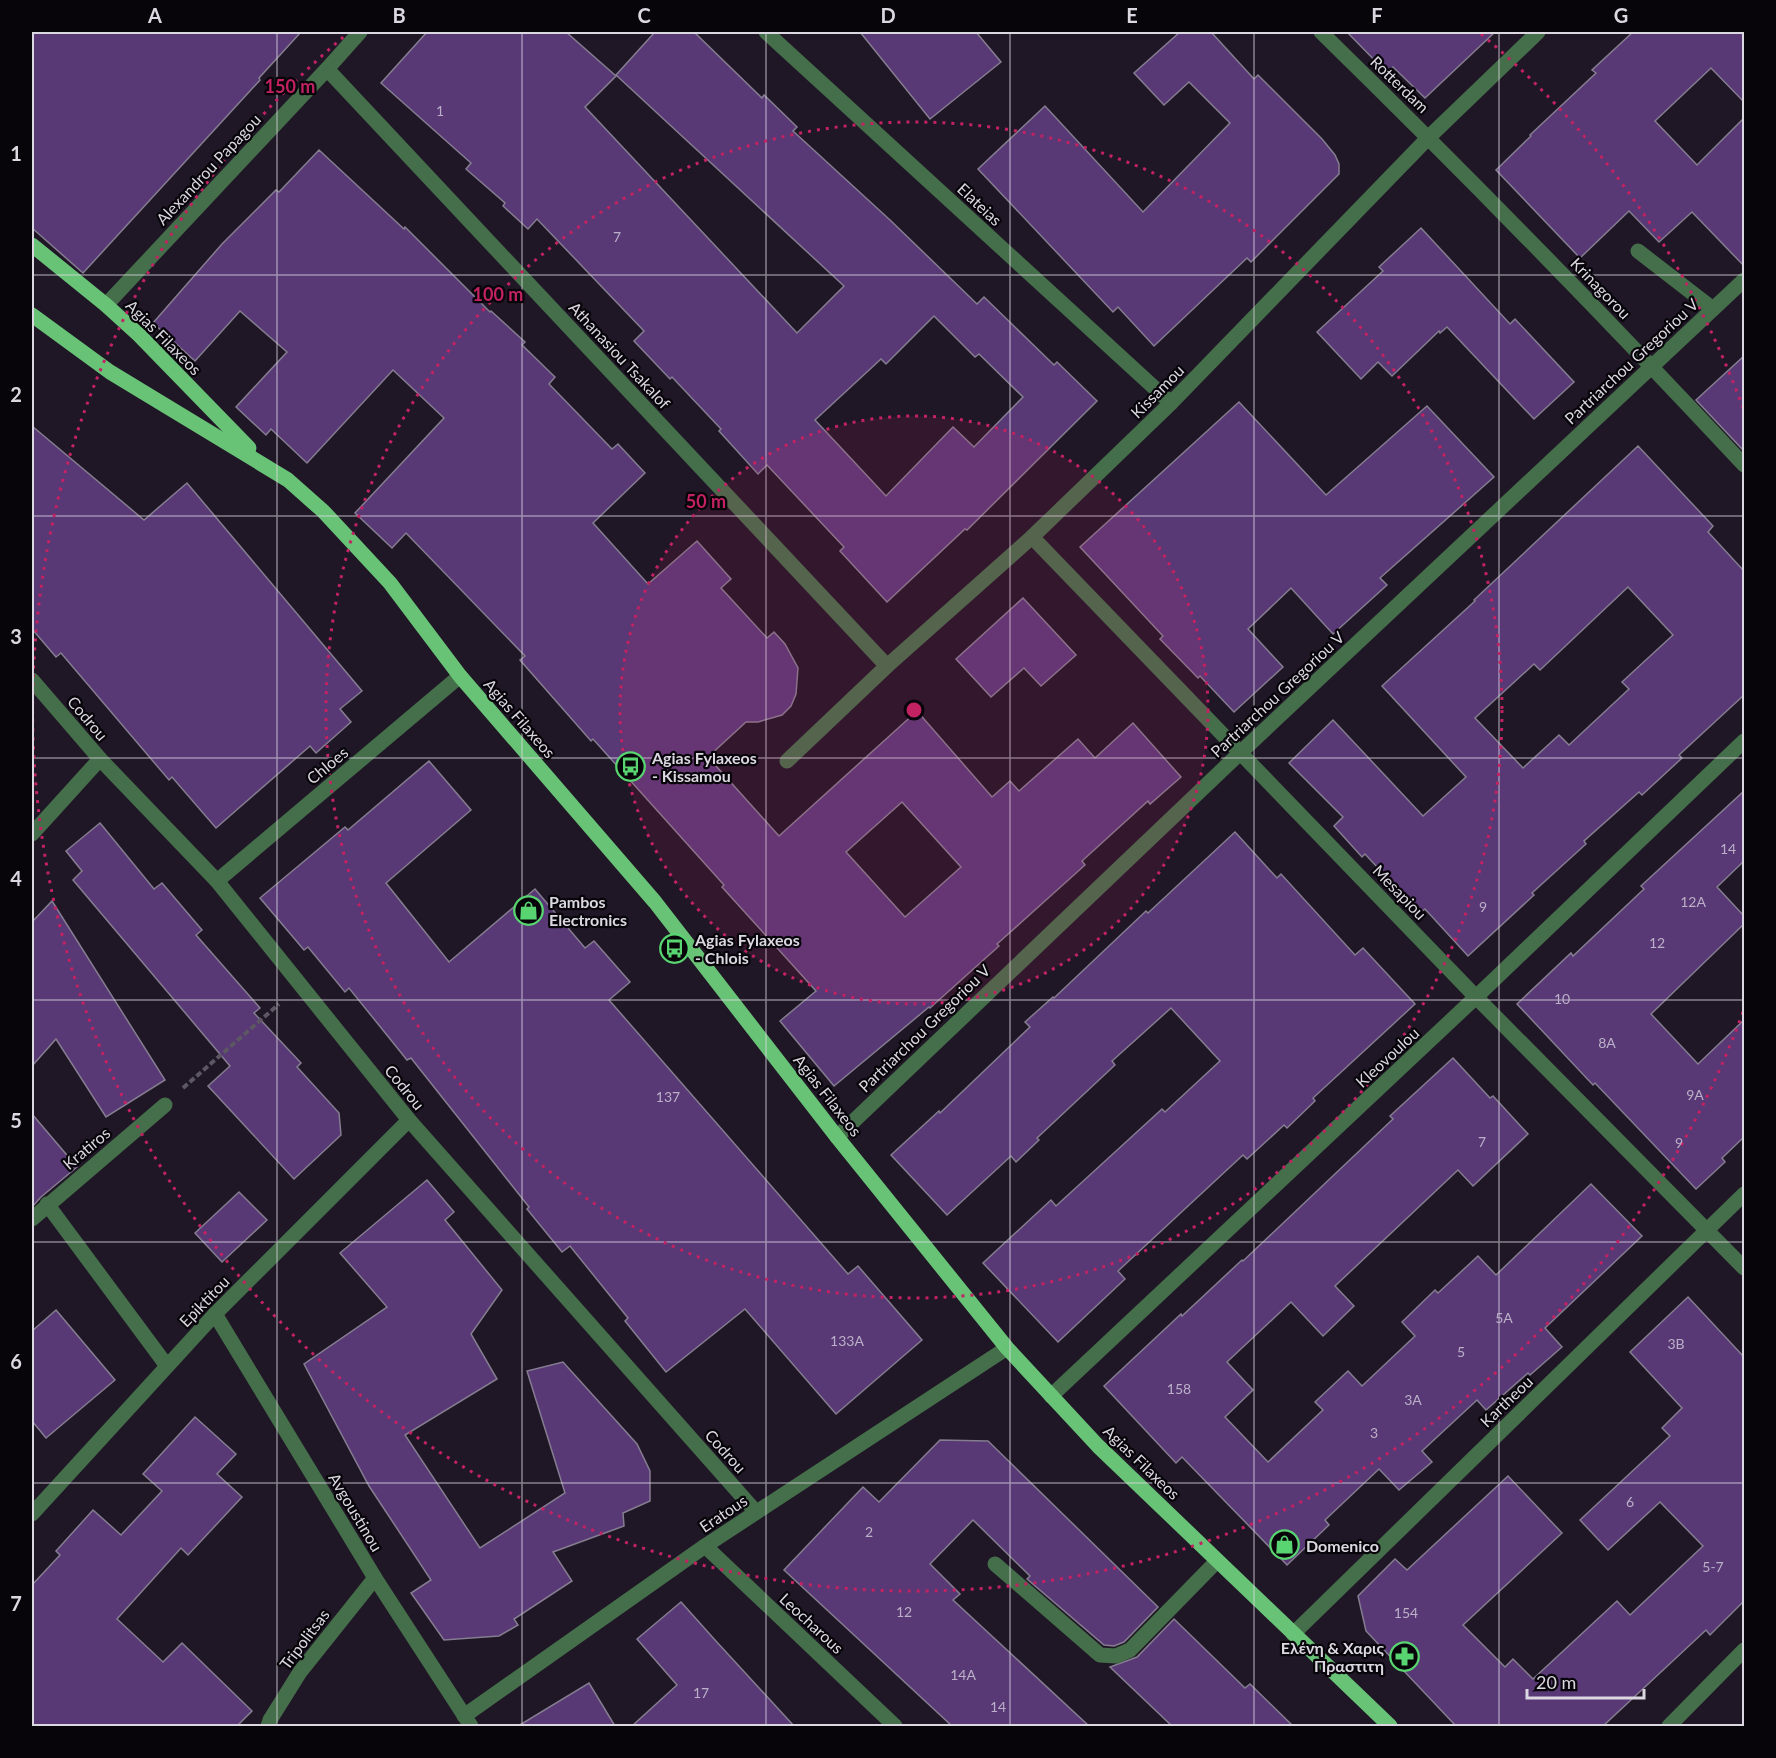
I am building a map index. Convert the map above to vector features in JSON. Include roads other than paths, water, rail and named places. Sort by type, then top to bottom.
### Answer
[{"type":"main road","name":"Agias Filaxeos","points":[[32,245],[106,304],[139,335],[263,463]]},
{"type":"main road","name":"Agias Filaxeos","points":[[32,315],[110,372],[263,463],[288,480],[323,511],[383,575],[460,676],[655,902],[837,1137],[1007,1348],[1098,1446],[1390,1726]]},
{"type":"street","name":"Alexandrou Papagou","points":[[106,304],[360,32]]},
{"type":"street","name":"Elateias","points":[[766,32],[1171,403]]},
{"type":"street","name":"Rotterdam","points":[[1321,32],[1429,137]]},
{"type":"street","name":"Kissamou","points":[[787,761],[887,666],[1032,537],[1171,403],[1429,137],[1538,32]]},
{"type":"street","name":"Athanasiou Tsakalof","points":[[327,69],[887,666]]},
{"type":"street","name":"Krinagorou","points":[[1429,137],[1652,366],[1744,465]]},
{"type":"street","points":[[1638,251],[1713,309]]},
{"type":"street","name":"Partriarchou Gregoriou V","points":[[837,1137],[1241,752],[1744,280]]},
{"type":"street","name":"Mesapiou","points":[[1032,537],[1476,998],[1744,1268]]},
{"type":"street","name":"Chloes","points":[[217,881],[460,676]]},
{"type":"street","name":"Codrou","points":[[32,680],[100,759],[217,881],[409,1120],[756,1512]]},
{"type":"street","name":"Kleovoulou","points":[[1051,1396],[1476,998],[1744,741]]},
{"type":"street","points":[[32,834],[100,759]]},
{"type":"street","name":"Kratiros","points":[[32,1219],[165,1105]]},
{"type":"street","name":"Epiktitou","points":[[32,1514],[215,1314],[409,1120]]},
{"type":"street","name":"Kartheou","points":[[1293,1634],[1744,1194]]},
{"type":"street","points":[[47,1204],[167,1366]]},
{"type":"street","name":"Avgoustinou","points":[[215,1314],[375,1578],[467,1721]]},
{"type":"street","name":"Eratous","points":[[467,1721],[705,1546],[1007,1348]]},
{"type":"street","name":"Leocharous","points":[[705,1546],[895,1726]]},
{"type":"street","points":[[995,1564],[1100,1655],[1116,1656],[1130,1650],[1217,1561]]},
{"type":"street","name":"Tripolitsas","points":[[268,1726],[300,1672],[375,1578]]},
{"type":"street","points":[[1669,1726],[1744,1650]]},
{"type":"place","name":"Agias Fylaxeos - Kissamou","points":[[631,766]]},
{"type":"place","name":"Pambos Electronics","points":[[528,910]]},
{"type":"place","name":"Agias Fylaxeos - Chlois","points":[[674,948]]},
{"type":"place","name":"Domenico","points":[[1285,1545]]},
{"type":"place","name":"Ελένη & Χαρις Πραστιτη","points":[[1405,1656]]}]
